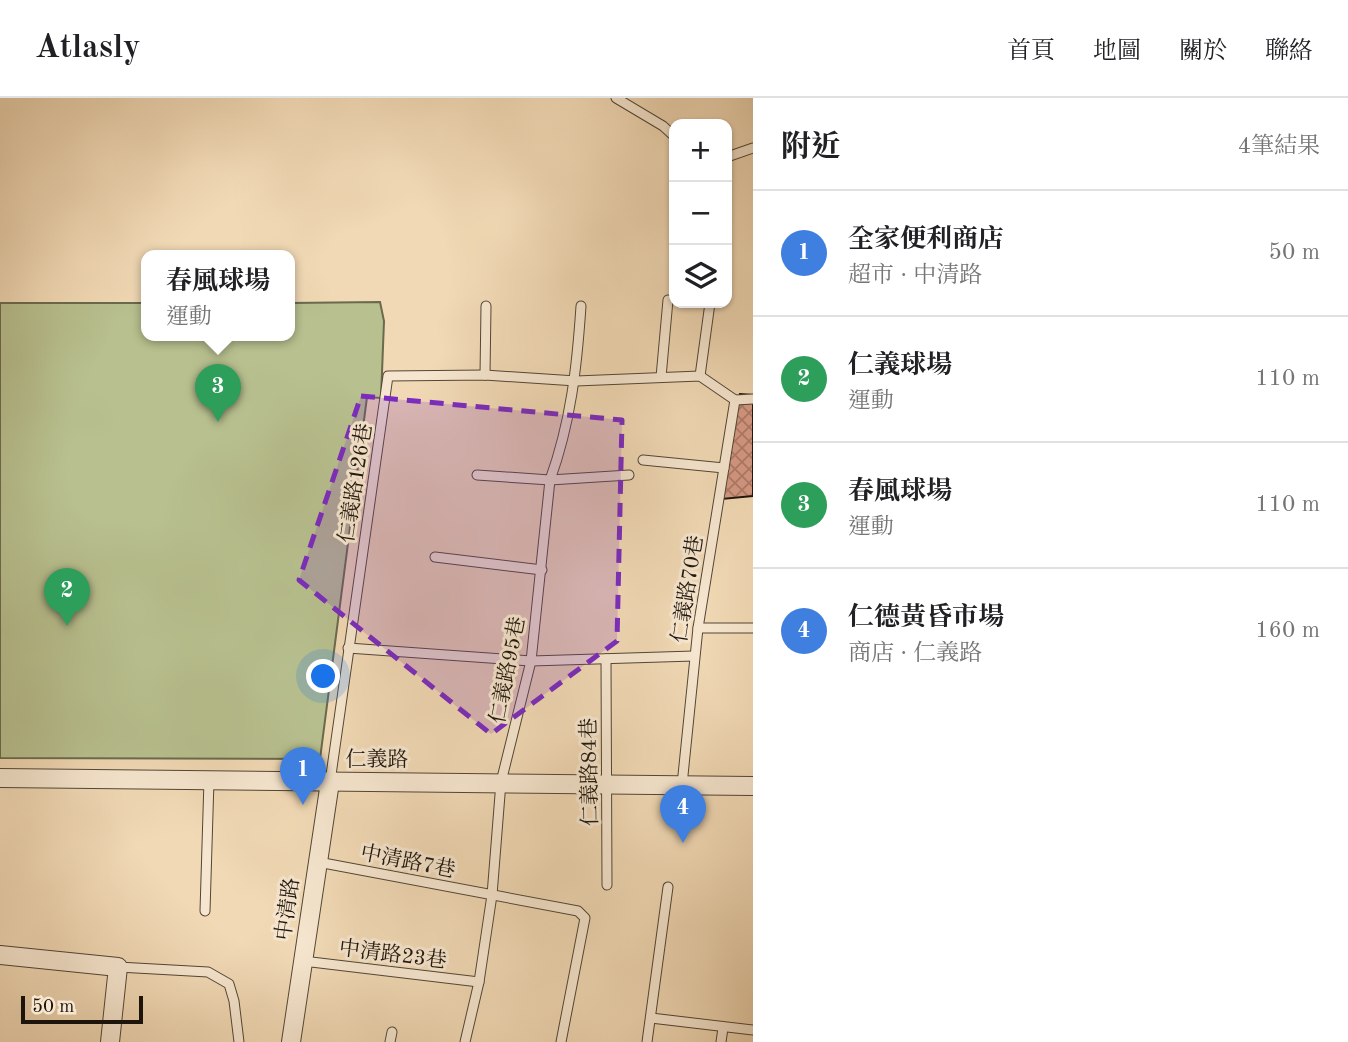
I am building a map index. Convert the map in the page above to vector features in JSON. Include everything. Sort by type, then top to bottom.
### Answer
[{"type":"street","name":"仁義路","points":[[0,778],[753,786]]},
{"type":"street","name":"中清路","points":[[291,1042],[330,782]]},
{"type":"street","points":[[0,955],[118,967],[110,1042]]},
{"type":"lane","points":[[616,98],[669,131]]},
{"type":"lane","points":[[732,155],[753,148]]},
{"type":"lane","points":[[661,377],[667,300]]},
{"type":"lane","points":[[485,375],[486,306]]},
{"type":"lane","name":"仁義路95巷","points":[[465,1042],[479,982],[492,895],[501,782],[531,661],[550,480],[560,452],[576,381],[582,306]]},
{"type":"lane","points":[[710,308],[700,376],[735,400],[753,399]]},
{"type":"lane","name":"仁義路126巷","points":[[330,782],[388,376],[485,375],[576,381],[700,376]]},
{"type":"lane","name":"仁義路70巷","points":[[682,785],[694,656],[735,400]]},
{"type":"lane","points":[[643,460],[724,468]]},
{"type":"lane","points":[[477,475],[550,480],[629,475]]},
{"type":"lane","points":[[435,557],[542,569]]},
{"type":"lane","points":[[698,628],[753,628]]},
{"type":"lane","points":[[348,649],[531,661],[694,656]]},
{"type":"lane","name":"仁義路84巷","points":[[606,659],[607,886]]},
{"type":"lane","points":[[205,911],[209,780]]},
{"type":"lane","name":"中清路7巷","points":[[317,862],[578,911],[585,918],[561,1042]]},
{"type":"lane","points":[[647,1042],[668,887]]},
{"type":"lane","name":"中清路23巷","points":[[303,961],[479,982]]},
{"type":"lane","points":[[118,967],[208,972],[229,984],[239,1042]]},
{"type":"lane","points":[[651,1018],[753,1030]]},
{"type":"lane","points":[[721,1042],[723,1028]]},
{"type":"highlighted area","points":[[361,396],[622,420],[617,641],[491,734],[299,580]]},
{"type":"green space","points":[[380,302],[384,321],[381,398],[367,397],[320,759],[0,758],[0,303],[141,303],[141,341],[295,341],[295,303]]},
{"type":"building","points":[[740,394],[753,395],[753,496],[722,499]]},
{"type":"place","name":"春風球場","points":[[218,422]]},
{"type":"place","name":"仁義球場","points":[[67,626]]},
{"type":"place","name":"全家便利商店","points":[[303,805]]},
{"type":"place","name":"仁德黃昏市場","points":[[683,843]]}]
